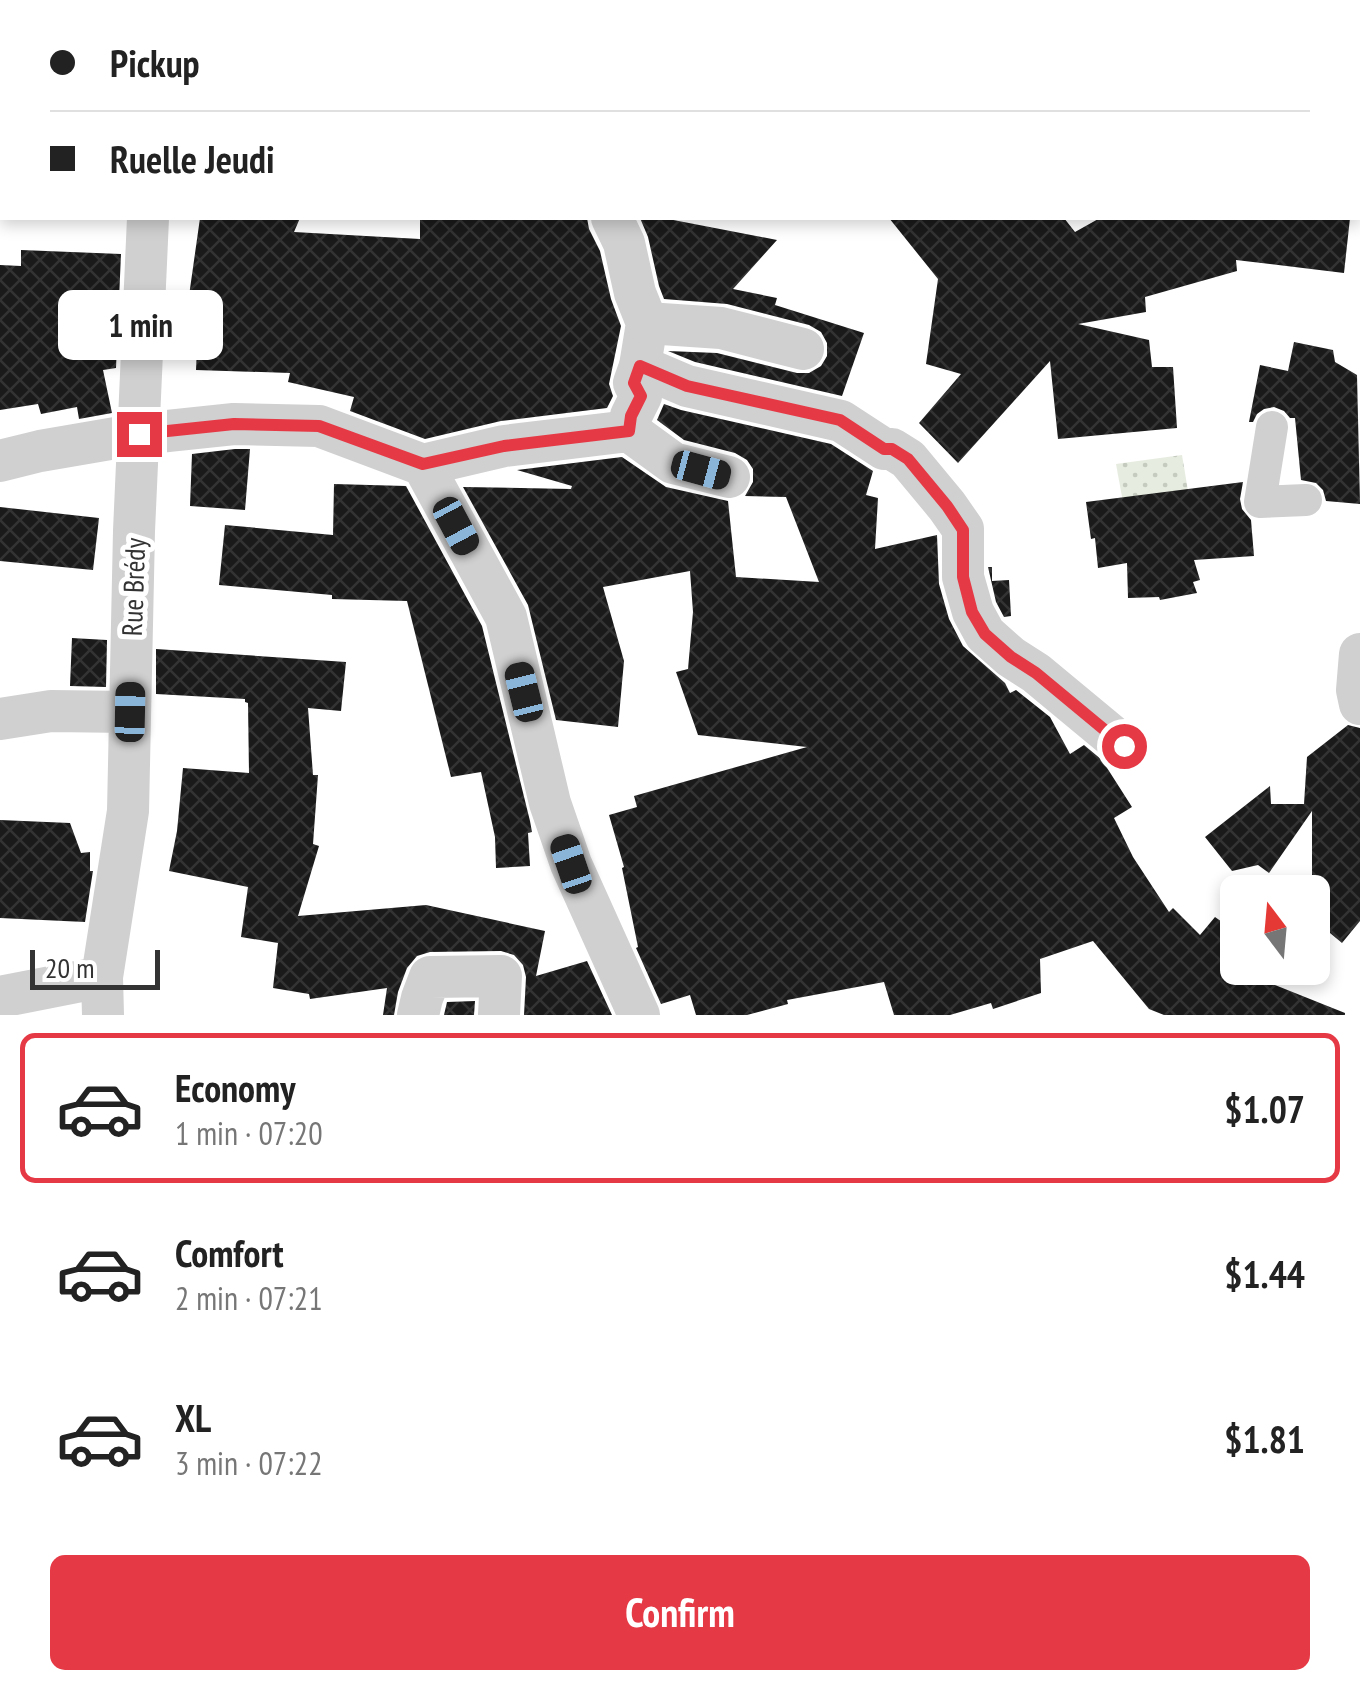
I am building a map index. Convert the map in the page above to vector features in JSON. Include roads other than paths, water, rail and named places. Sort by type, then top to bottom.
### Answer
[{"type":"street","name":"Rue Brédy","points":[[103,996],[128,811],[134,531],[148,220]]},
{"type":"street","points":[[613,220],[624,242],[635,293],[647,323],[634,383],[641,396],[629,431]]},
{"type":"street","points":[[647,323],[721,328],[804,349]]},
{"type":"street","points":[[640,366],[687,386],[840,420],[884,449],[892,449],[908,459],[963,530],[963,577],[972,612],[985,634],[1124,746]]},
{"type":"street","points":[[0,461],[139,434],[234,424],[319,426],[423,464],[504,446],[629,431],[673,463],[729,478]]},
{"type":"street","points":[[1272,428],[1260,502],[1306,500]]},
{"type":"street","points":[[423,464],[506,617],[550,803],[571,864],[639,1015]]},
{"type":"street","points":[[1360,654],[1360,704]]},
{"type":"street","points":[[0,718],[51,712],[130,712]]},
{"type":"street","points":[[418,1015],[430,977],[501,976],[499,1015]]},
{"type":"street","points":[[0,997],[103,996]]}]
